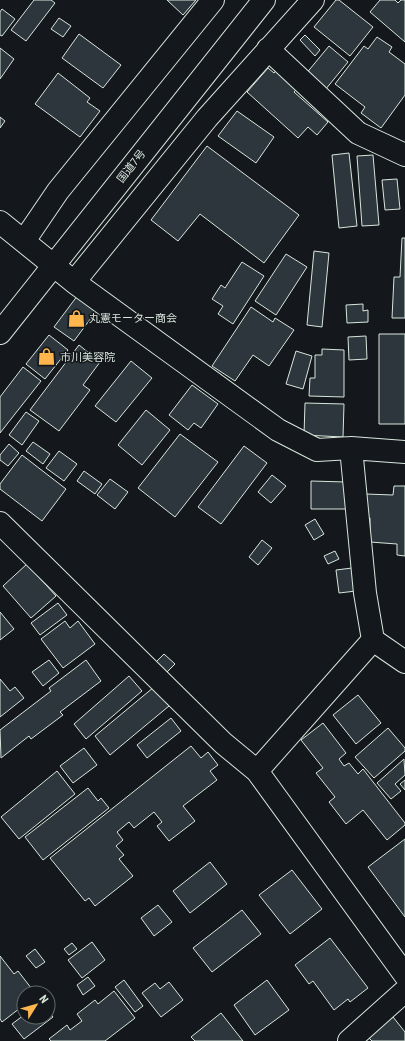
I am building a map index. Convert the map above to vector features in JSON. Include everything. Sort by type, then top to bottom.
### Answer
[{"type":"main road","points":[[24,241],[58,191],[213,0]]},
{"type":"main road","name":"国道7号","points":[[0,333],[264,0]]},
{"type":"main road","points":[[74,282],[207,118],[313,0]]},
{"type":"main road","points":[[268,49],[358,133],[405,155]]},
{"type":"main road","points":[[0,222],[74,282],[278,430],[317,450],[351,448],[405,452]]},
{"type":"main road","points":[[351,448],[365,593],[373,640],[405,662]]},
{"type":"main road","points":[[0,523],[223,742],[257,771],[405,975]]},
{"type":"main road","points":[[257,771],[373,640]]},
{"type":"main road","points":[[350,1041],[405,991]]},
{"type":"building","points":[[34,0],[51,0],[55,3],[26,41],[11,30]]},
{"type":"building","points":[[167,0],[196,0],[183,15]]},
{"type":"building","points":[[336,0],[339,0],[373,27],[350,56],[314,27]]},
{"type":"building","points":[[380,0],[395,0],[398,3],[401,0],[405,0],[405,42],[370,12]]},
{"type":"building","points":[[2,9],[15,19],[2,36],[0,35],[0,12]]},
{"type":"building","points":[[59,18],[71,26],[63,37],[51,29]]},
{"type":"building","points":[[79,34],[121,65],[103,88],[62,58]]},
{"type":"building","points":[[305,35],[320,50],[315,56],[300,40]]},
{"type":"building","points":[[377,37],[392,47],[389,52],[405,64],[405,95],[381,128],[361,113],[365,107],[335,84],[364,46],[368,49]]},
{"type":"building","points":[[329,46],[348,62],[325,90],[305,75]]},
{"type":"building","points":[[0,48],[14,59],[0,79]]},
{"type":"building","points":[[268,68],[274,73],[277,69],[298,88],[294,92],[328,122],[317,135],[308,127],[298,138],[247,92]]},
{"type":"building","points":[[58,73],[90,98],[87,102],[100,111],[80,137],[35,104]]},
{"type":"building","points":[[237,111],[274,137],[256,163],[218,136]]},
{"type":"building","points":[[0,117],[5,121],[0,128]]},
{"type":"building","points":[[207,146],[299,215],[264,263],[200,214],[178,241],[151,220]]},
{"type":"building","points":[[349,153],[357,226],[339,228],[332,155]]},
{"type":"building","points":[[373,155],[379,225],[362,226],[357,156]]},
{"type":"building","points":[[397,179],[400,209],[385,210],[382,180]]},
{"type":"building","points":[[402,238],[405,238],[405,318],[392,318],[394,277],[400,277]]},
{"type":"building","points":[[314,251],[329,253],[322,327],[307,325]]},
{"type":"building","points":[[286,254],[307,267],[276,315],[255,301]]},
{"type":"building","points":[[242,262],[264,276],[233,324],[218,314],[223,306],[212,299],[221,285],[225,288]]},
{"type":"building","name":"丸憲モーター商会","points":[[78,295],[97,310],[74,341],[54,327]]},
{"type":"building","points":[[363,304],[363,311],[368,310],[368,322],[347,323],[346,305]]},
{"type":"building","points":[[251,307],[273,322],[275,318],[294,330],[269,366],[253,355],[235,381],[212,366]]},
{"type":"building","points":[[379,334],[405,334],[405,424],[379,424]]},
{"type":"building","name":"市川美容院","points":[[49,335],[68,350],[45,379],[26,364]]},
{"type":"building","points":[[366,336],[367,359],[349,360],[348,337]]},
{"type":"building","points":[[79,345],[100,362],[83,385],[90,390],[59,431],[30,410]]},
{"type":"building","points":[[322,349],[344,350],[344,397],[309,396],[310,378],[315,378],[315,355],[322,355]]},
{"type":"building","points":[[296,351],[312,356],[303,389],[286,384]]},
{"type":"building","points":[[131,361],[152,378],[116,422],[95,406]]},
{"type":"building","points":[[23,367],[41,381],[0,433],[0,397]]},
{"type":"building","points":[[192,385],[218,404],[201,428],[194,423],[188,430],[169,415]]},
{"type":"building","points":[[305,403],[344,404],[343,437],[304,435]]},
{"type":"building","points":[[146,410],[170,430],[142,465],[118,445]]},
{"type":"building","points":[[26,412],[39,421],[22,445],[9,435]]},
{"type":"building","points":[[180,434],[218,462],[175,517],[138,488]]},
{"type":"building","points":[[33,442],[50,454],[43,464],[26,451]]},
{"type":"building","points":[[9,444],[19,453],[8,466],[0,460],[0,455]]},
{"type":"building","points":[[244,446],[267,463],[221,524],[198,507]]},
{"type":"building","points":[[59,451],[77,464],[64,481],[46,468]]},
{"type":"building","points":[[22,455],[66,489],[42,521],[0,489],[0,484]]},
{"type":"building","points":[[84,471],[102,484],[95,494],[77,481]]},
{"type":"building","points":[[272,475],[286,486],[271,503],[258,492]]},
{"type":"building","points":[[110,479],[128,492],[115,509],[97,495]]},
{"type":"building","points":[[311,481],[346,482],[346,509],[311,509]]},
{"type":"building","points":[[394,486],[405,486],[405,556],[397,555],[397,544],[370,542],[370,518],[365,518],[366,494],[393,495]]},
{"type":"building","points":[[315,519],[324,534],[314,540],[305,525]]},
{"type":"building","points":[[262,540],[272,548],[258,565],[249,557]]},
{"type":"building","points":[[335,551],[339,559],[328,564],[324,556]]},
{"type":"building","points":[[27,564],[56,596],[31,618],[3,586]]},
{"type":"building","points":[[352,568],[356,591],[339,593],[336,570]]},
{"type":"building","points":[[58,603],[67,615],[40,635],[31,623]]},
{"type":"building","points":[[0,612],[14,629],[0,640]]},
{"type":"building","points":[[65,621],[70,628],[78,621],[95,644],[63,668],[41,639]]},
{"type":"building","points":[[164,654],[175,664],[166,673],[155,663]]},
{"type":"building","points":[[49,660],[59,673],[43,686],[32,672]]},
{"type":"building","points":[[86,660],[101,681],[60,712],[63,715],[31,739],[29,736],[1,758],[0,730],[51,691],[49,688]]},
{"type":"building","points":[[129,676],[142,691],[86,739],[74,724]]},
{"type":"building","points":[[0,679],[10,691],[15,687],[24,698],[0,717]]},
{"type":"building","points":[[154,687],[169,706],[110,755],[95,736]]},
{"type":"building","points":[[358,695],[381,723],[356,744],[333,715]]},
{"type":"building","points":[[171,718],[181,731],[147,758],[137,745]]},
{"type":"building","points":[[323,723],[346,753],[339,759],[344,766],[349,763],[358,774],[363,769],[405,823],[405,825],[387,840],[363,810],[346,824],[329,802],[335,797],[316,773],[323,768],[301,740]]},
{"type":"building","points":[[388,728],[405,748],[405,751],[374,778],[355,757]]},
{"type":"building","points":[[191,746],[201,758],[208,752],[218,765],[210,771],[217,780],[183,806],[195,821],[169,841],[157,826],[162,822],[154,812],[134,828],[129,822],[117,832],[123,840],[116,846],[124,855],[119,859],[133,876],[95,906],[89,898],[85,901],[50,858]]},
{"type":"building","points":[[84,748],[97,765],[73,783],[60,766]]},
{"type":"building","points":[[404,759],[405,775],[395,784],[401,791],[391,799],[377,783]]},
{"type":"building","points":[[57,771],[75,794],[19,839],[1,817]]},
{"type":"building","points":[[405,780],[405,790],[400,784]]},
{"type":"building","points":[[88,788],[98,801],[101,798],[109,808],[43,860],[25,837]]},
{"type":"building","points":[[405,839],[405,917],[368,867]]},
{"type":"building","points":[[210,862],[227,884],[190,913],[173,891]]},
{"type":"building","points":[[292,870],[322,909],[290,934],[259,895]]},
{"type":"building","points":[[158,905],[172,922],[154,936],[141,918]]},
{"type":"building","points":[[242,910],[261,934],[212,972],[193,948]]},
{"type":"building","points":[[330,938],[368,988],[350,1002],[348,999],[334,1010],[313,981],[309,984],[295,965]]},
{"type":"building","points":[[92,942],[105,960],[82,978],[68,960]]},
{"type":"building","points":[[72,943],[77,949],[69,955],[64,949]]},
{"type":"building","points":[[35,949],[45,962],[36,968],[26,956]]},
{"type":"building","points":[[0,956],[14,974],[18,971],[29,985],[16,985],[16,1011],[2,1022],[0,1019]]},
{"type":"building","points":[[88,977],[95,986],[83,995],[77,985]]},
{"type":"building","points":[[124,980],[143,1006],[135,1012],[115,987]]},
{"type":"building","points":[[267,980],[289,1010],[255,1035],[234,1005]]},
{"type":"building","points":[[169,982],[183,1000],[161,1017],[142,993],[155,983],[160,989]]},
{"type":"building","points":[[114,991],[135,1018],[105,1041],[51,1041],[49,1039],[67,1025],[70,1030],[82,1021],[77,1014],[95,1000],[98,1004]]},
{"type":"building","points":[[221,1013],[243,1041],[195,1041],[191,1037]]},
{"type":"building","points":[[393,1017],[405,1032],[405,1041],[372,1041],[368,1037]]},
{"type":"building","points":[[16,1021],[16,1025],[42,1025],[24,1039],[12,1024]]},
{"type":"place","name":"丸憲モーター商会","points":[[76,318]]},
{"type":"place","name":"市川美容院","points":[[47,357]]}]
